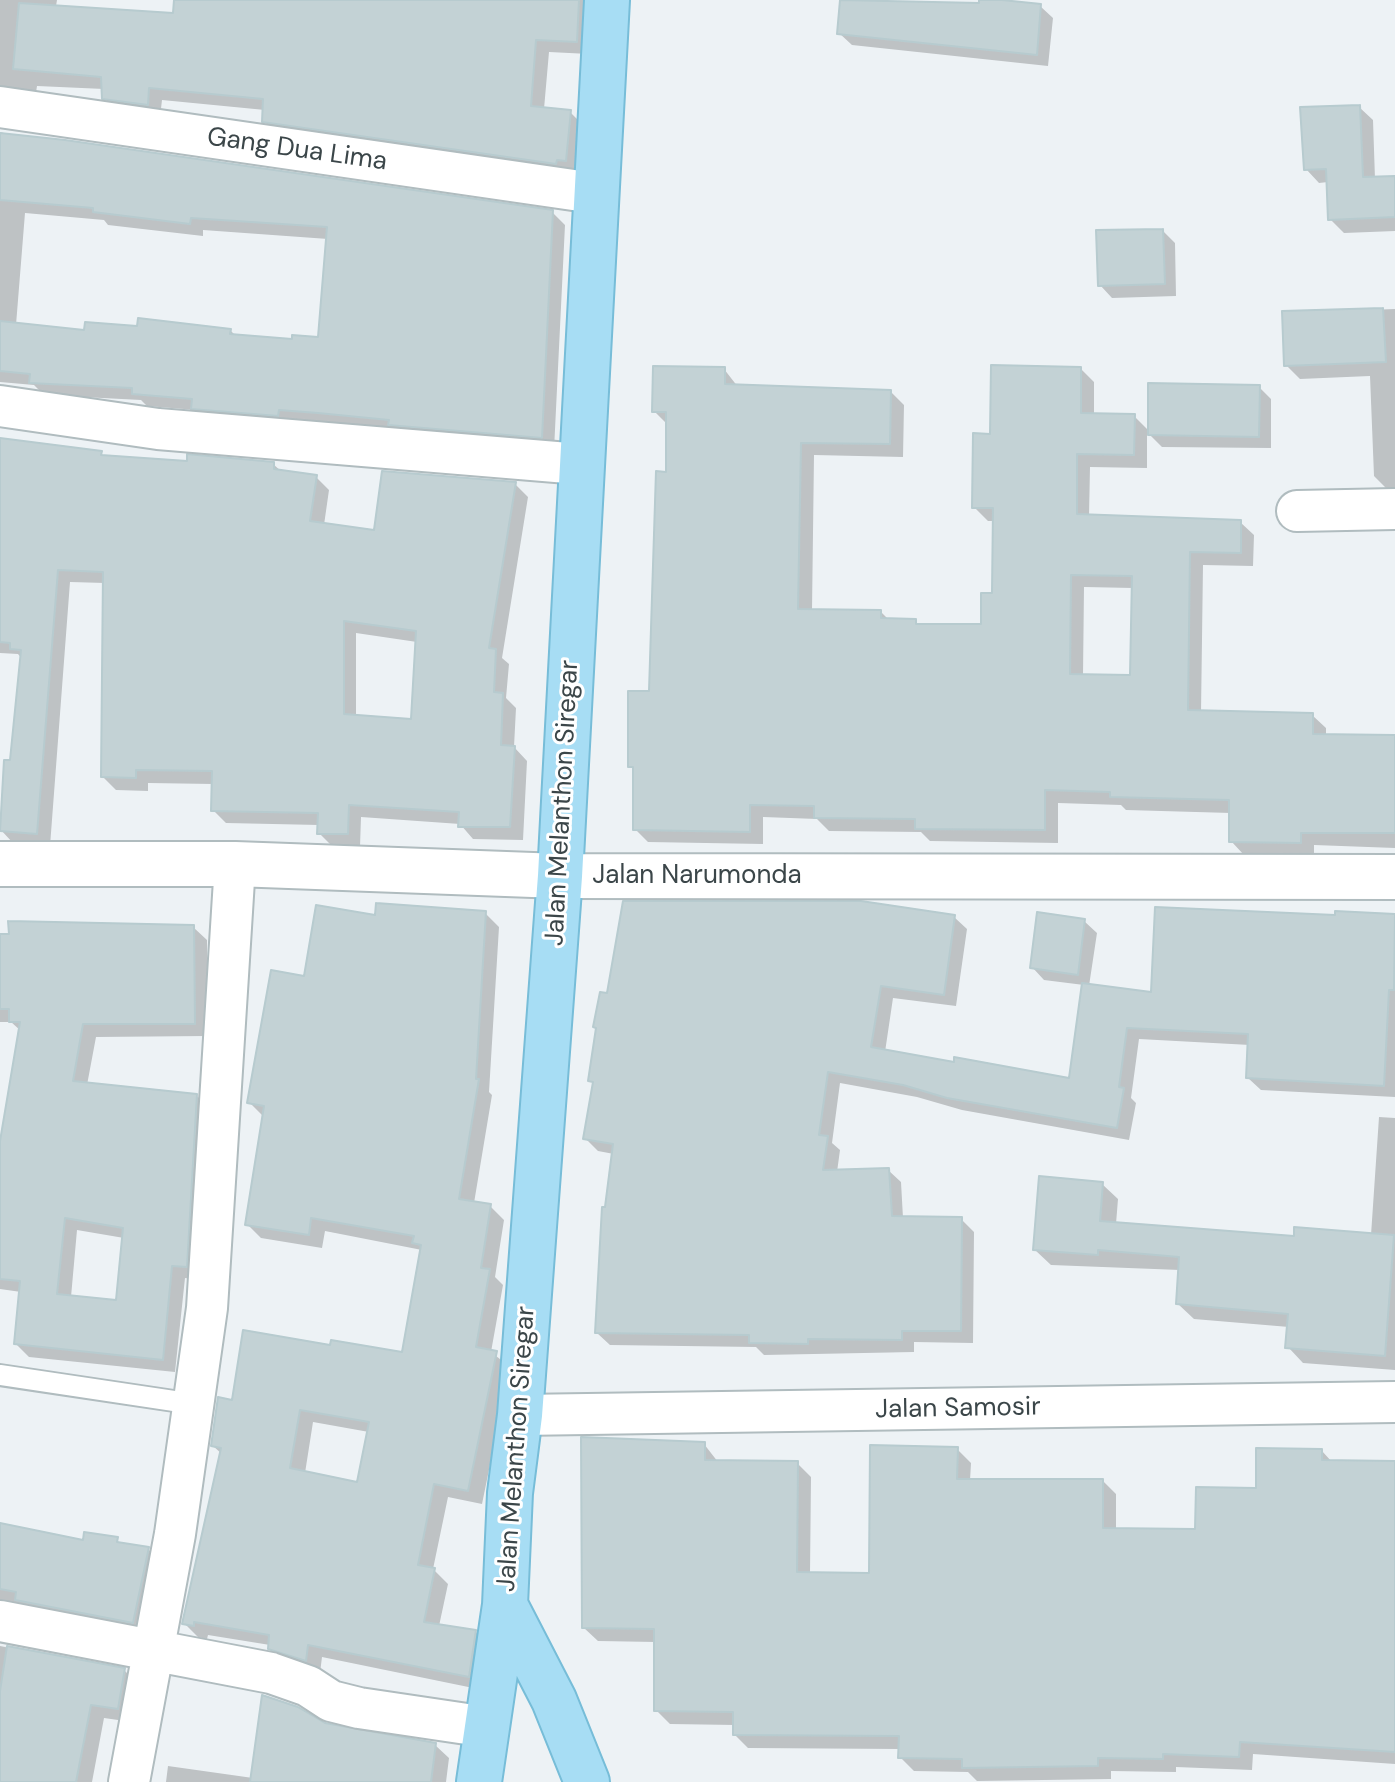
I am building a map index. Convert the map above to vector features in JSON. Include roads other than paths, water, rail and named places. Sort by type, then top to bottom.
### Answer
[{"type":"main road","name":"Jalan Melanthon Siregar","points":[[479,1782],[505,1605],[510,1493],[520,1415],[560,876],[594,193],[607,0]]},
{"type":"main road","points":[[505,1605],[554,1700],[587,1782]]},
{"type":"street","name":"Gang Dua Lima","points":[[0,107],[594,193]]},
{"type":"street","points":[[0,406],[158,429],[580,464]]},
{"type":"street","points":[[1297,511],[1395,509]]},
{"type":"street","name":"Jalan Narumonda","points":[[0,864],[235,864],[560,876],[1395,877]]},
{"type":"street","points":[[129,1782],[151,1648],[175,1534],[207,1308],[235,864]]},
{"type":"street","name":"Jalan Samosir","points":[[520,1415],[1395,1402]]},
{"type":"street","points":[[0,1621],[271,1673],[308,1686],[331,1701],[359,1708],[487,1727]]},
{"type":"lane","points":[[0,1375],[194,1404]]}]
